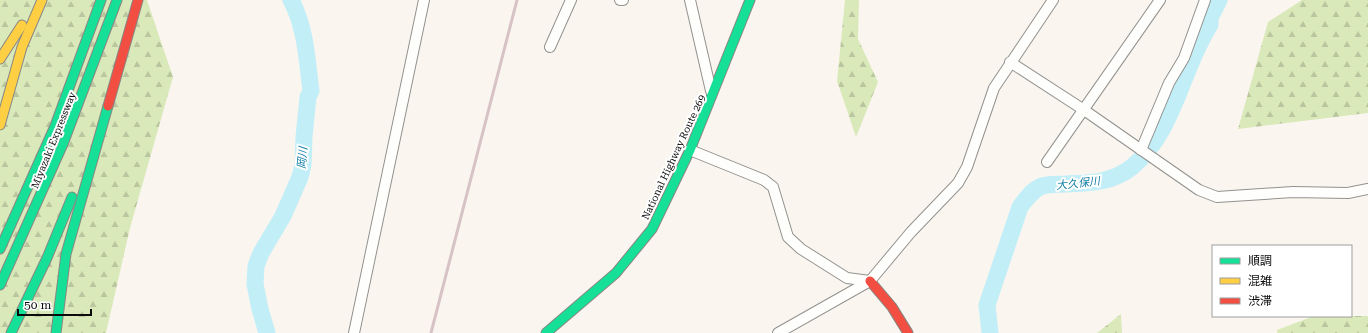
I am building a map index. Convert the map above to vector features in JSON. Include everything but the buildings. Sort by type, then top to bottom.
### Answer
[{"type":"main road","points":[[0,60],[15,39],[36,0]]},
{"type":"main road","points":[[0,125],[22,47],[42,0]]},
{"type":"main road","name":"Miyazaki Expressway","points":[[0,249],[55,126],[101,0]]},
{"type":"main road","name":"Miyazaki Expressway","points":[[0,285],[36,210],[66,138],[95,65],[117,0]]},
{"type":"main road","points":[[56,333],[66,254],[138,0]]},
{"type":"main road","name":"National Highway Route 269","points":[[547,333],[616,273],[652,229],[690,150],[750,0]]},
{"type":"main road","points":[[11,333],[67,211],[110,99]]},
{"type":"main road","points":[[870,281],[892,306],[908,333]]},
{"type":"street","points":[[354,333],[424,0]]},
{"type":"street","points":[[550,47],[570,0]]},
{"type":"street","points":[[690,0],[712,97]]},
{"type":"street","points":[[778,333],[870,281],[912,232],[958,183],[967,167],[994,88],[1053,0]]},
{"type":"street","points":[[1048,162],[1160,0]]},
{"type":"street","points":[[1142,150],[1169,83],[1184,58],[1204,0]]},
{"type":"street","points":[[1010,62],[1084,110],[1199,190],[1217,197],[1285,193],[1348,192],[1368,189]]},
{"type":"street","points":[[690,150],[764,180],[773,187],[788,237],[801,249],[847,278],[870,281]]},
{"type":"green space","points":[[0,0],[147,0],[173,77],[130,228],[106,333],[0,333]]},
{"type":"green space","points":[[845,0],[859,0],[858,39],[878,82],[856,137],[837,81]]},
{"type":"green space","points":[[1302,0],[1368,0],[1368,113],[1238,129],[1268,22]]},
{"type":"green space","points":[[1121,314],[1122,333],[1097,333]]},
{"type":"green space","points":[[1368,316],[1368,333],[1277,333],[1277,330],[1311,317]]},
{"type":"waterway","name":"岡川","points":[[267,333],[255,284],[256,266],[261,253],[283,216],[300,177],[303,165],[308,97],[311,91],[303,33],[291,0]]},
{"type":"waterway","name":"大久保川","points":[[990,333],[987,305],[1020,207],[1032,192],[1042,186],[1054,184],[1075,184],[1109,179],[1132,167],[1147,152],[1168,118],[1200,43],[1210,25],[1210,18],[1219,0]]},
{"type":"railway","points":[[431,333],[517,0]]},
{"type":"traffic: fast","points":[[0,249],[55,126],[101,0]]},
{"type":"traffic: fast","points":[[0,285],[63,144],[117,0]]},
{"type":"traffic: fast","points":[[546,333],[616,273],[652,229],[690,150],[750,0]]},
{"type":"traffic: fast","points":[[56,333],[66,254],[108,106]]},
{"type":"traffic: fast","points":[[11,333],[47,258],[72,197]]},
{"type":"traffic: slow","points":[[0,125],[22,47],[42,0]]},
{"type":"traffic: slow","points":[[0,59],[22,25]]},
{"type":"traffic: jam","points":[[108,106],[138,0]]},
{"type":"traffic: jam","points":[[870,281],[892,307],[908,333]]}]
